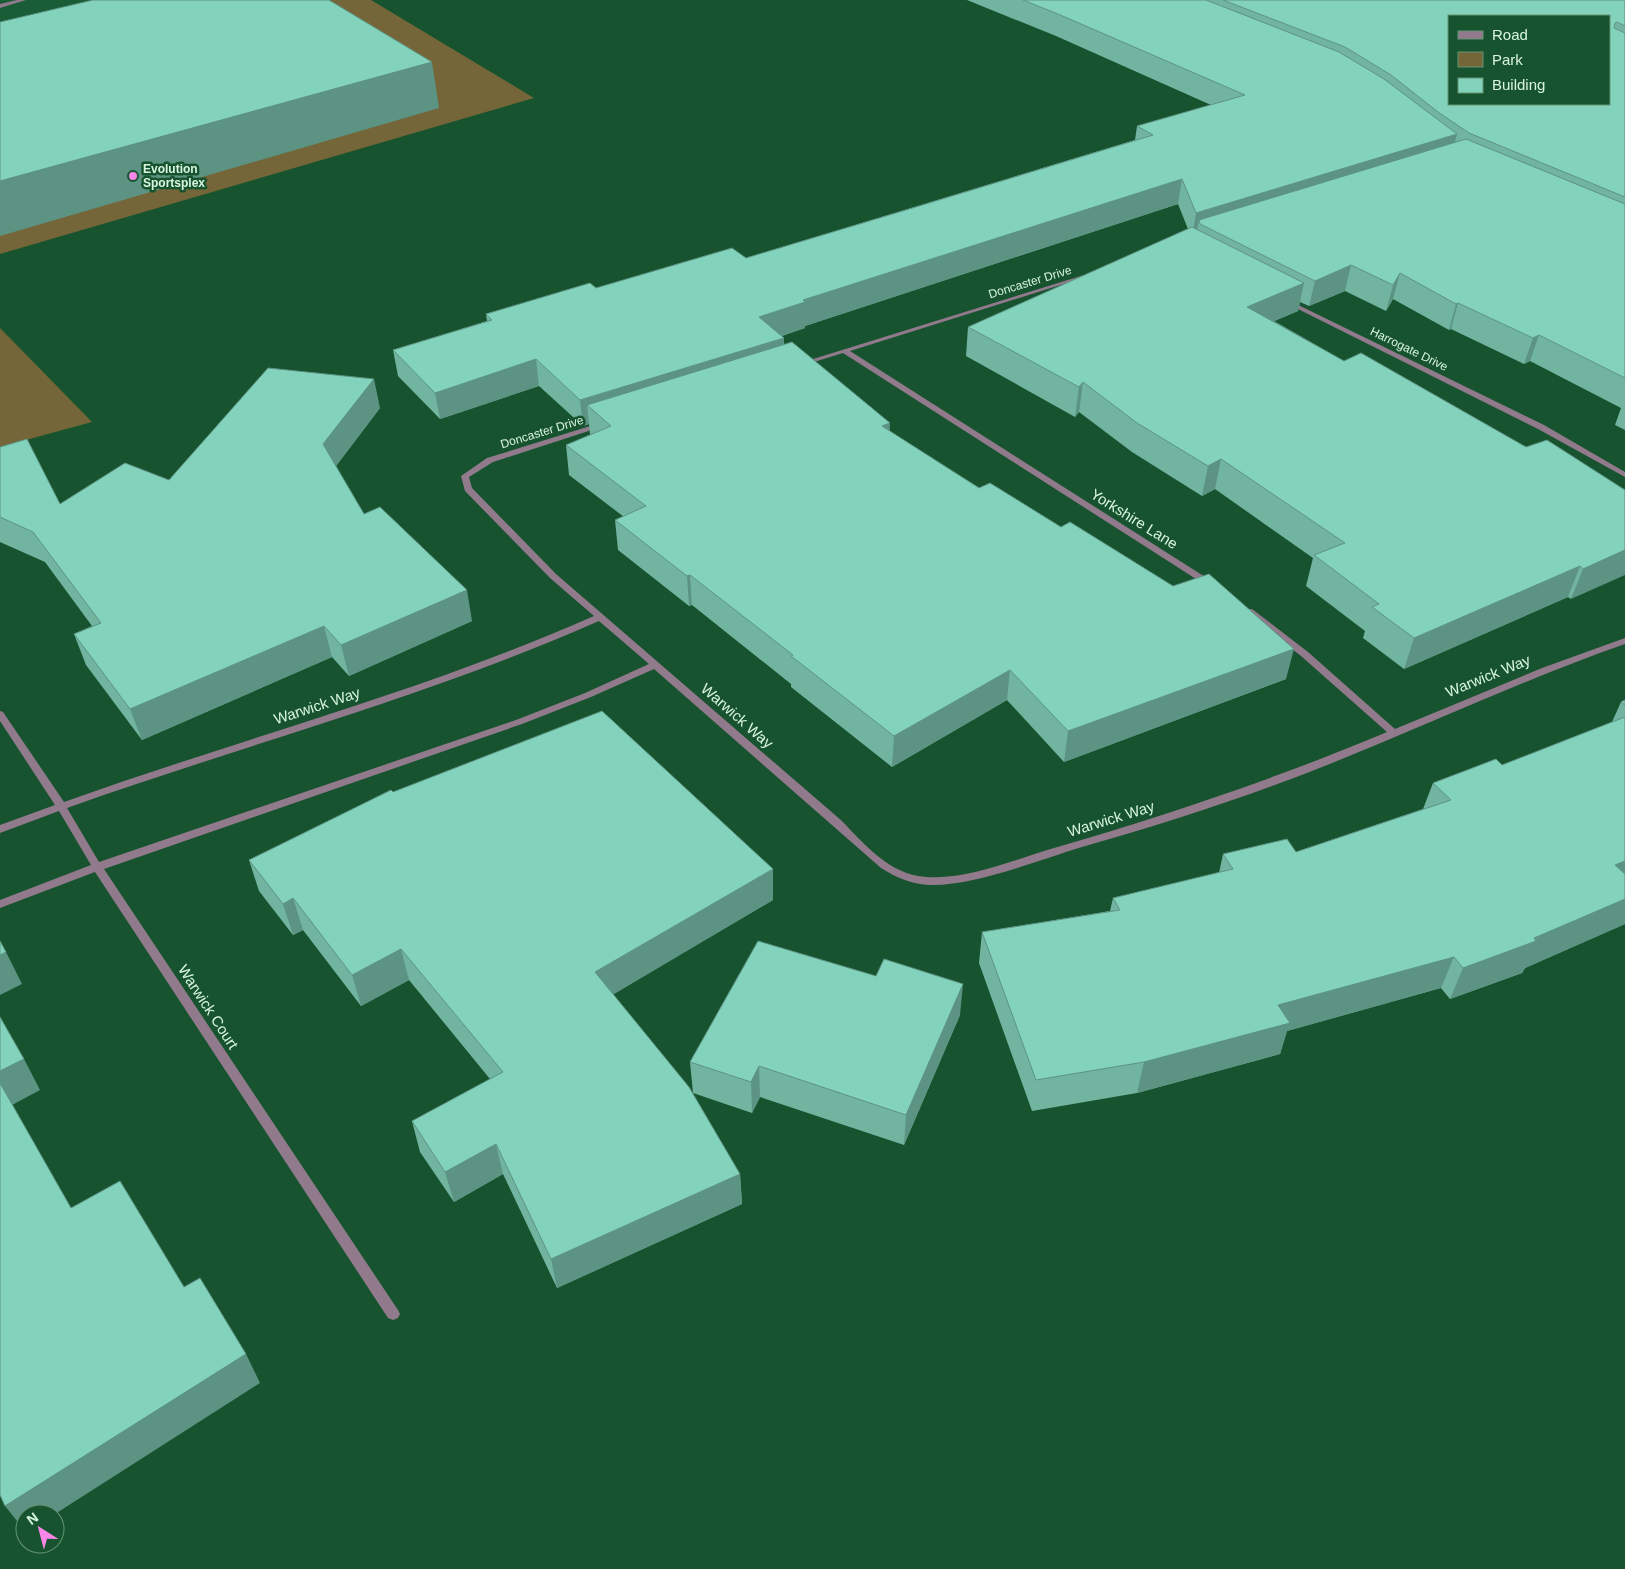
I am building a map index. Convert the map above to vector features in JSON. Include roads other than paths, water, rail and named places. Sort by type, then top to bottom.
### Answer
[{"type":"street","points":[[0,6],[23,0]]},
{"type":"street","name":"Doncaster Drive","points":[[797,365],[1097,273]]},
{"type":"street","name":"Harrogate Drive","points":[[1281,299],[1541,427],[1625,475]]},
{"type":"street","name":"Yorkshire Lane","points":[[844,351],[1214,587]]},
{"type":"street","name":"Doncaster Drive","points":[[600,617],[553,576],[468,489],[465,476],[490,460],[611,423]]},
{"type":"street","points":[[1237,603],[1268,625],[1393,732]]},
{"type":"street","name":"Warwick Way","points":[[0,829],[62,806],[482,667],[541,644],[600,617],[881,865],[916,880],[954,880],[1139,827],[1309,768],[1520,678],[1625,641]]},
{"type":"street","points":[[0,904],[97,867],[519,722],[588,695],[655,665]]},
{"type":"street","name":"Warwick Court","points":[[0,714],[62,806],[97,867],[393,1314]]},
{"type":"place","name":"Evolution Sportsplex","points":[[133,176]]}]
